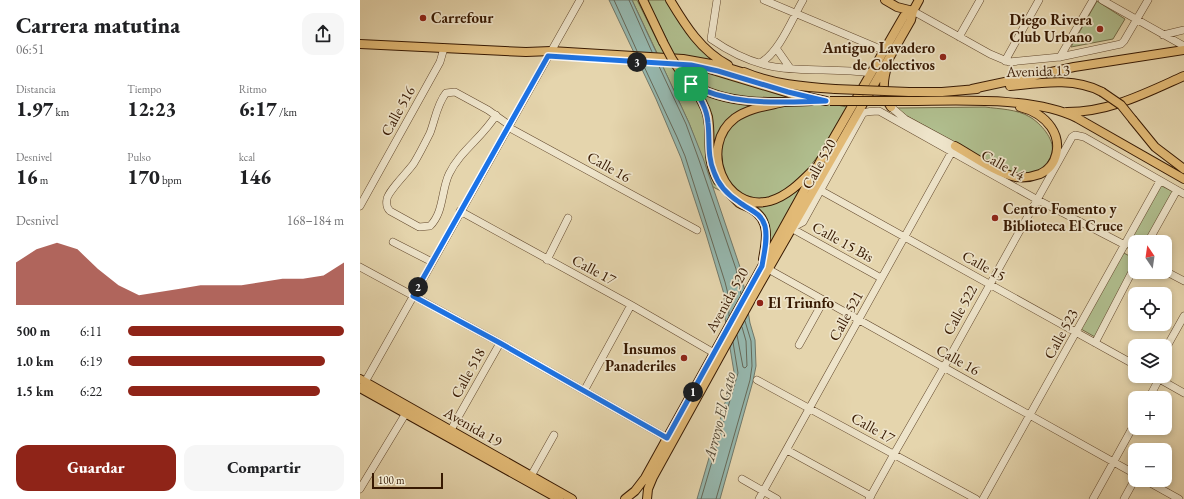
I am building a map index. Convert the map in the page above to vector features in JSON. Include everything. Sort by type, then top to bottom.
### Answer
[{"type":"main road","points":[[643,0],[672,59],[691,84],[706,111],[710,158],[715,176],[728,193],[739,202],[753,210],[763,220],[766,229],[765,267]]},
{"type":"main road","points":[[670,0],[687,28],[708,52],[723,62],[748,74]]},
{"type":"main road","name":"Avenida 13","points":[[885,0],[897,7],[913,11]]},
{"type":"main road","name":"Avenida 13","points":[[896,0],[913,11]]},
{"type":"main road","name":"Avenida 520","points":[[765,267],[791,228],[911,20],[913,11],[919,0]]},
{"type":"main road","name":"Avenida 520","points":[[647,499],[648,490],[653,478],[728,343],[750,295],[821,160],[904,16],[913,11]]},
{"type":"main road","points":[[360,44],[549,53],[629,59],[683,59],[707,63],[748,74]]},
{"type":"main road","points":[[891,107],[886,98],[884,85],[887,69],[894,48]]},
{"type":"main road","points":[[972,89],[1074,67],[1184,50]]},
{"type":"main road","points":[[662,60],[704,67],[788,92],[828,101]]},
{"type":"main road","name":"Avenida 13","points":[[748,74],[799,86],[909,92],[942,92],[1061,82],[1083,85],[1102,92],[1120,105],[1155,147],[1184,169]]},
{"type":"main road","points":[[1065,112],[1083,112],[1128,101],[1184,76]]},
{"type":"main road","points":[[691,84],[712,94],[736,100],[784,102],[828,101]]},
{"type":"main road","name":"Avenida 13","points":[[828,101],[952,101],[1040,106],[1065,112],[1184,179]]},
{"type":"main road","points":[[784,102],[748,111],[736,118],[726,127],[720,137],[717,152],[718,166],[722,178],[729,187],[740,196],[754,202],[765,202],[777,198],[792,189],[821,160]]},
{"type":"main road","points":[[954,149],[999,171],[1015,177],[1035,176],[1048,169],[1054,162],[1057,152],[1057,142],[1051,127],[1033,112],[1008,103]]},
{"type":"main road","name":"Avenida 520","points":[[625,499],[636,491],[645,478],[714,353],[750,295]]},
{"type":"main road","name":"Avenida 19","points":[[361,386],[406,413],[531,476],[572,499]]},
{"type":"main road","name":"Avenida 19","points":[[361,386],[449,434],[559,499]]},
{"type":"street","points":[[361,386],[580,0]]},
{"type":"street","points":[[717,0],[711,39],[742,57],[774,67],[871,73]]},
{"type":"street","points":[[764,0],[885,51]]},
{"type":"street","points":[[760,63],[768,58],[776,48],[803,0]]},
{"type":"street","points":[[959,37],[980,0]]},
{"type":"street","points":[[1039,0],[1004,60],[1018,61],[1060,57],[1120,44],[1124,41],[1137,21],[1148,0]]},
{"type":"street","points":[[1060,57],[1093,0]]},
{"type":"street","points":[[1102,0],[1184,46]]},
{"type":"street","name":"Avenida 13","points":[[913,11],[1004,60]]},
{"type":"street","points":[[1162,35],[1184,30]]},
{"type":"street","name":"Calle 516","points":[[360,206],[440,62],[444,48]]},
{"type":"street","points":[[776,48],[790,68]]},
{"type":"street","name":"Calle 16","points":[[496,115],[454,165],[446,180],[437,218],[430,226],[419,227],[390,211],[386,203],[390,192],[407,174],[419,155],[430,133],[441,101],[446,93],[455,92],[496,115],[509,126],[697,230]]},
{"type":"street","name":"Calle 14","points":[[891,107],[905,119],[1036,199],[1125,245]]},
{"type":"street","name":"Calle 14","points":[[868,111],[879,111],[954,149]]},
{"type":"street","name":"Calle 520","points":[[791,228],[803,222],[860,118],[863,113],[868,111]]},
{"type":"street","name":"Calle 522","points":[[870,497],[1072,137],[1084,137],[1160,181]]},
{"type":"street","name":"Calle 521","points":[[760,499],[954,149]]},
{"type":"street","points":[[1160,181],[1184,194]]},
{"type":"street","name":"Calle 523","points":[[983,499],[1160,181]]},
{"type":"street","name":"Calle 15","points":[[820,190],[1128,361]]},
{"type":"street","points":[[1152,235],[1177,190]]},
{"type":"street","name":"Calle 17","points":[[460,211],[631,305],[714,353]]},
{"type":"street","points":[[547,260],[568,218]]},
{"type":"street","name":"Calle 15 Bis","points":[[791,228],[882,278]]},
{"type":"street","points":[[393,242],[432,262]]},
{"type":"street","points":[[360,267],[500,343],[667,438]]},
{"type":"street","name":"Calle 16","points":[[765,267],[1128,470]]},
{"type":"street","points":[[1172,275],[1184,281]]},
{"type":"street","points":[[1095,343],[1128,279]]},
{"type":"street","points":[[799,345],[824,300]]},
{"type":"street","points":[[584,391],[631,305]]},
{"type":"street","points":[[1171,339],[1184,316]]},
{"type":"street","name":"Calle 518","points":[[449,434],[500,343]]},
{"type":"street","name":"Calle 17","points":[[757,380],[976,499]]},
{"type":"street","points":[[1167,383],[1184,393]]},
{"type":"street","points":[[360,489],[406,413]]},
{"type":"street","points":[[1093,499],[1128,435]]},
{"type":"street","points":[[531,476],[554,436]]},
{"type":"street","points":[[787,450],[870,497]]},
{"type":"street","points":[[742,479],[777,499]]},
{"type":"street","points":[[1124,499],[1131,487]]},
{"type":"street","points":[[1158,487],[1179,499]]},
{"type":"green space","points":[[632,0],[637,0],[659,44],[667,40],[647,0],[666,0],[687,32],[713,60],[658,55]]},
{"type":"green space","name":"Diego Rivera Club Urbano","points":[[1097,1],[1125,19],[1113,39],[1071,47]]},
{"type":"green space","points":[[662,65],[680,66],[715,73],[800,98],[755,98],[725,95],[698,84],[687,74],[681,79],[694,96],[702,112],[714,177],[725,193],[713,187],[689,123]]},
{"type":"green space","points":[[701,93],[732,103],[763,104],[743,110],[732,116],[722,129],[716,143],[716,159],[719,175],[727,188],[738,198],[726,188],[720,180],[714,167],[710,117]]},
{"type":"green space","points":[[827,103],[847,107],[821,152],[801,178],[778,195],[760,200],[741,194],[726,180],[720,151],[723,136],[733,122],[752,109],[780,105]]},
{"type":"green space","points":[[985,107],[1025,114],[1042,127],[1049,137],[1052,147],[1050,157],[1044,166],[1039,170],[1028,174],[1023,175],[1011,173],[907,116],[897,108]]},
{"type":"green space","points":[[805,181],[767,253],[768,228],[764,216],[756,207],[739,199],[752,204],[774,203],[784,198]]},
{"type":"green space","points":[[1160,185],[1174,192],[1151,235],[1133,235]]},
{"type":"green space","points":[[1122,252],[1128,255],[1128,274],[1095,337],[1081,329]]},
{"type":"water","points":[[609,0],[632,0],[689,123],[703,158],[740,267],[750,323],[755,340],[756,366],[720,499],[697,499],[734,372],[725,318],[724,294],[681,158],[656,99]]},
{"type":"place","name":"Carrefour","points":[[423,18]]},
{"type":"place","name":"Diego Rivera Club Urbano","points":[[1100,29]]},
{"type":"place","name":"Antiguo Lavadero de Colectivos","points":[[943,57]]},
{"type":"place","name":"Centro Fomento y Biblioteca El Cruce","points":[[995,218]]},
{"type":"place","name":"El Triunfo","points":[[760,303]]},
{"type":"place","name":"Insumos Panaderiles","points":[[684,358]]},
{"type":"route","points":[[548,56],[679,64],[704,67],[801,96],[826,101],[773,102],[736,100],[712,94],[691,84],[699,96],[708,118],[709,150],[715,176],[728,193],[739,202],[759,214],[765,225],[766,238],[762,266],[667,438],[500,343],[413,296],[548,56]]},
{"type":"water label","name":"Arroyo El Gato","points":[[719,416]]}]
